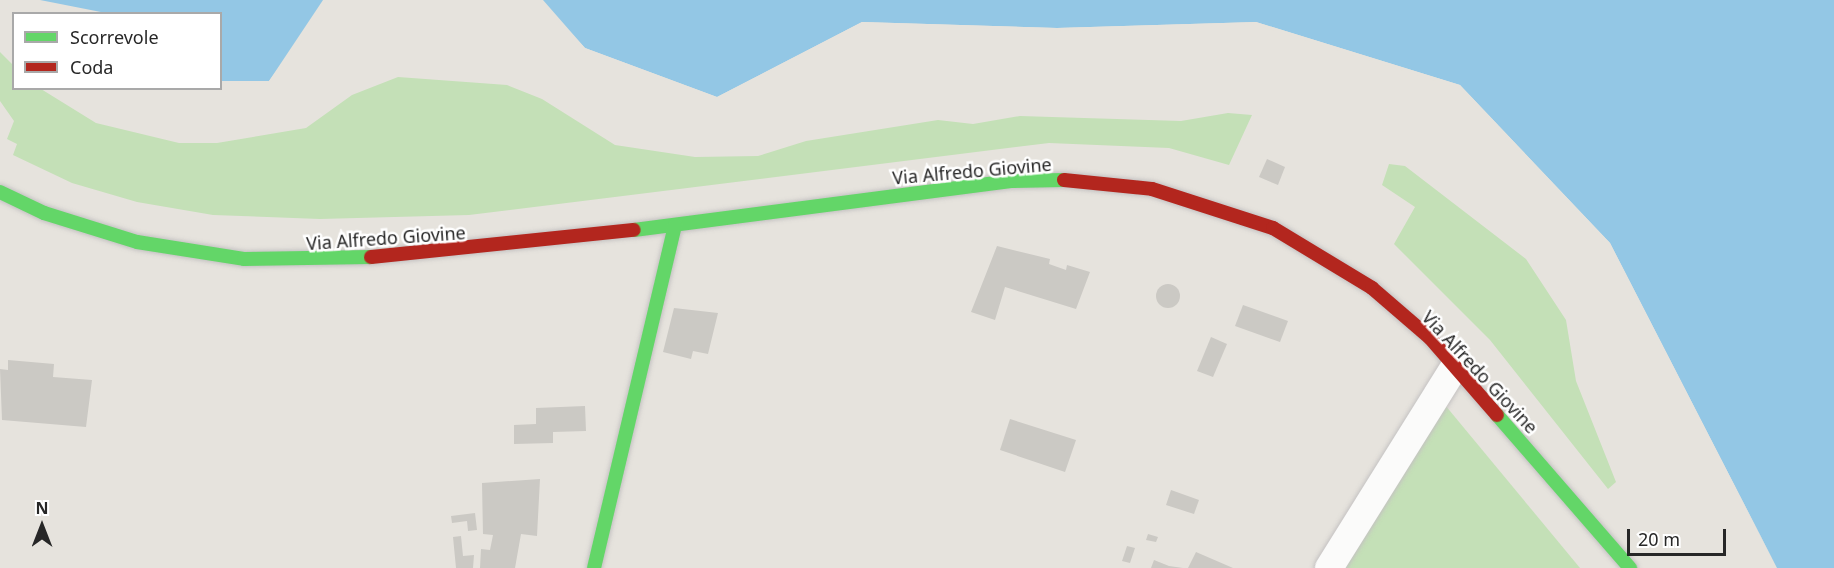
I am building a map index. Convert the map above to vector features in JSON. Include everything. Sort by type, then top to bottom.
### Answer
[{"type":"main road","name":"Via Alfredo Giovine","points":[[0,192],[44,213],[137,242],[244,259],[369,260],[675,225],[1013,181],[1071,180],[1152,189],[1273,228],[1321,254],[1372,288],[1455,366],[1630,568]]},
{"type":"main road","points":[[594,568],[675,225]]},
{"type":"street","points":[[1329,568],[1455,366]]},
{"type":"green space","points":[[0,52],[12,64],[12,90],[43,90],[96,123],[179,143],[217,143],[306,128],[352,95],[398,77],[507,85],[542,99],[615,145],[695,157],[758,156],[806,141],[938,120],[973,124],[1020,116],[1181,121],[1228,113],[1252,115],[1229,165],[1169,148],[1049,143],[469,215],[320,219],[213,215],[137,202],[72,183],[13,155],[17,144],[7,139],[14,121],[0,101]]},
{"type":"green space","points":[[1389,164],[1405,166],[1526,259],[1566,320],[1576,381],[1616,482],[1608,489],[1490,340],[1394,244],[1415,207],[1382,185]]},
{"type":"green space","points":[[1445,405],[1580,568],[1340,568]]},
{"type":"water","points":[[40,0],[323,0],[323,7],[269,81],[222,81],[222,12],[101,12]]},
{"type":"water","points":[[543,0],[1834,0],[1834,568],[1777,568],[1610,243],[1460,85],[1256,22],[1057,28],[862,22],[717,97],[585,48]]},
{"type":"pier","points":[[323,0],[326,8],[270,83],[222,84],[269,81]]},
{"type":"pier","points":[[540,0],[585,48],[717,97],[862,22],[1057,28],[1256,22],[1460,85],[1610,243],[1777,568],[1608,245],[1458,88],[1256,25],[1057,31],[863,25],[717,100],[584,51]]},
{"type":"building","points":[[1267,159],[1285,167],[1278,185],[1259,177]]},
{"type":"building","points":[[997,246],[1050,259],[1049,264],[1066,270],[1067,265],[1090,272],[1076,309],[1005,287],[995,320],[971,312]]},
{"type":"building","points":[[1168,284],[1176,288],[1180,296],[1176,304],[1168,308],[1160,304],[1156,296],[1160,288]]},
{"type":"building","points":[[1243,305],[1288,321],[1280,342],[1235,326]]},
{"type":"building","points":[[674,308],[718,313],[708,354],[693,351],[691,359],[663,352]]},
{"type":"building","points":[[1211,337],[1227,344],[1213,377],[1197,371]]},
{"type":"building","points":[[8,360],[54,364],[53,377],[92,380],[86,427],[2,420],[0,369],[8,370]]},
{"type":"building","points":[[585,406],[586,431],[553,432],[553,443],[514,444],[514,425],[536,424],[536,408]]},
{"type":"building","points":[[1010,419],[1076,440],[1065,472],[1000,450]]},
{"type":"building","points":[[540,479],[537,536],[521,534],[515,568],[480,568],[481,549],[490,550],[493,535],[483,534],[482,483]]},
{"type":"building","points":[[1171,490],[1199,500],[1194,514],[1166,505]]},
{"type":"building","points":[[475,513],[477,530],[468,531],[467,521],[452,523],[451,516]]},
{"type":"building","points":[[1148,534],[1158,537],[1156,542],[1146,540]]},
{"type":"building","points":[[461,536],[463,556],[474,555],[473,568],[456,568],[453,537]]},
{"type":"building","points":[[1127,546],[1135,548],[1130,563],[1122,561]]},
{"type":"building","points":[[1196,552],[1233,568],[1188,568]]},
{"type":"building","points":[[1154,560],[1169,566],[1183,568],[1151,568]]},
{"type":"traffic: fast","points":[[634,230],[1013,181],[1064,180]]},
{"type":"traffic: fast","points":[[0,192],[44,213],[137,242],[244,259],[371,257]]},
{"type":"traffic: fast","points":[[594,568],[675,225]]},
{"type":"traffic: fast","points":[[1497,415],[1630,568]]},
{"type":"traffic: jam","points":[[1064,180],[1152,189],[1273,228],[1372,288],[1430,338],[1497,415]]},
{"type":"traffic: jam","points":[[371,257],[634,230]]}]
